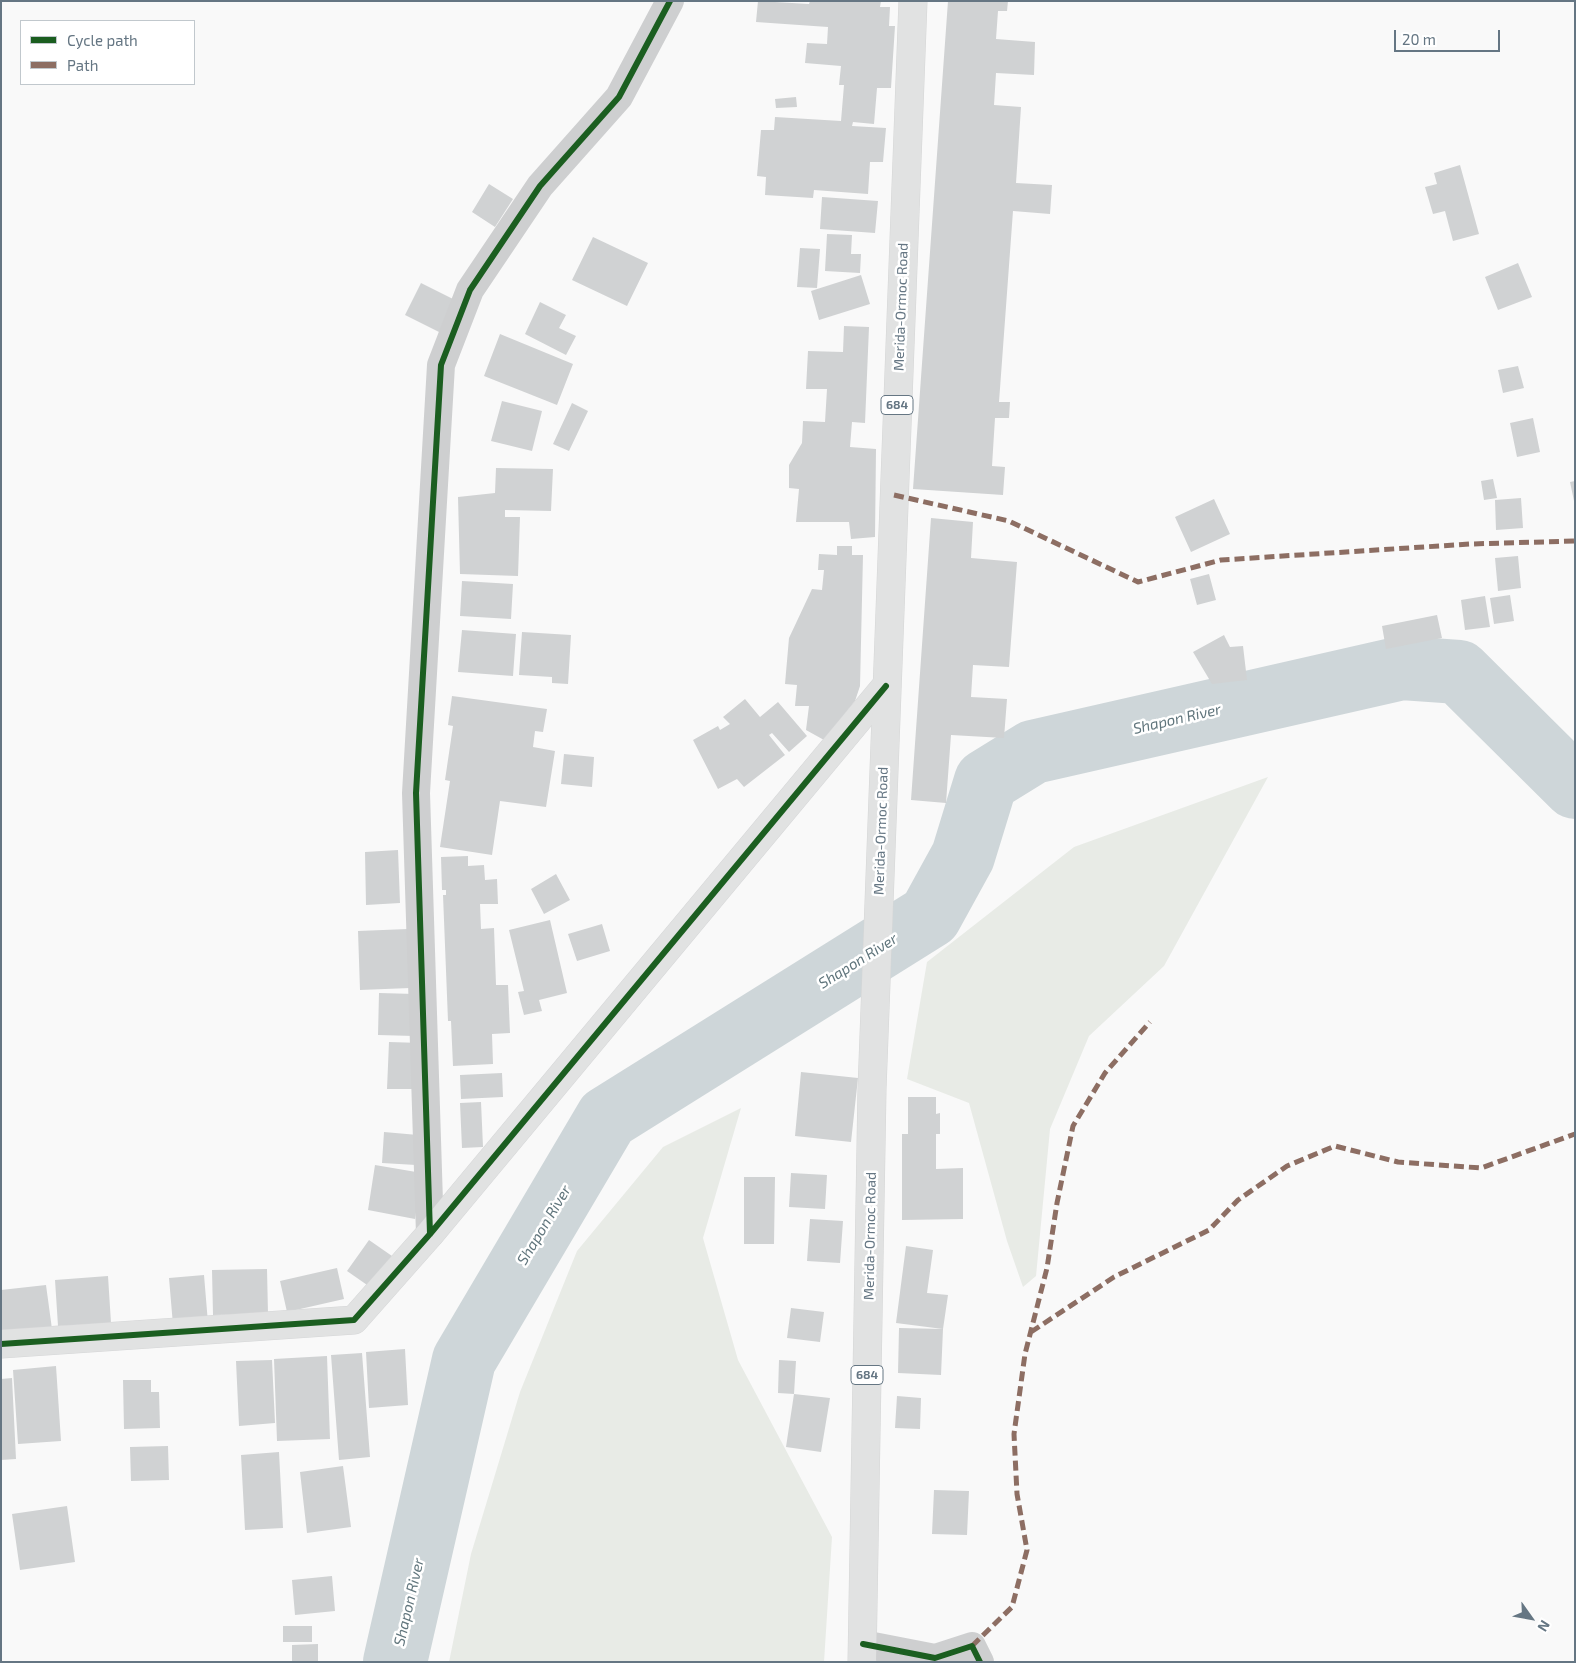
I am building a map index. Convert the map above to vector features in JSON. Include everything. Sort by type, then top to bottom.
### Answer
[{"type":"main road","name":"Merida-Ormoc Road","points":[[862,1653],[872,1089],[881,810],[913,1]]},
{"type":"main road","points":[[1,1344],[354,1320],[430,1234],[886,686]]},
{"type":"street","points":[[430,1234],[416,793],[441,365],[470,290],[540,186],[619,97],[670,1]]},
{"type":"street","points":[[862,1653],[936,1658],[972,1646],[980,1662]]},
{"type":"shaded area","points":[[1268,777],[1164,966],[1089,1036],[1050,1129],[1036,1276],[1023,1287],[1007,1241],[969,1103],[907,1079],[927,962],[1074,847]]},
{"type":"shaded area","points":[[741,1108],[703,1238],[738,1360],[832,1537],[824,1662],[449,1662],[471,1554],[520,1392],[577,1251],[663,1147]]},
{"type":"building","points":[[758,1],[809,4],[810,1],[881,1],[880,7],[890,7],[889,26],[895,26],[891,88],[877,88],[874,124],[853,122],[852,126],[886,128],[883,162],[870,162],[868,194],[814,190],[813,198],[765,195],[766,177],[757,176],[761,130],[774,130],[775,117],[841,121],[844,85],[839,85],[841,66],[805,63],[807,43],[827,44],[828,27],[756,22]]},
{"type":"building","points":[[948,1],[1008,1],[1007,11],[998,11],[996,39],[1035,42],[1034,75],[996,73],[994,105],[1021,107],[1016,183],[1052,185],[1050,214],[1013,211],[999,402],[1010,402],[1009,418],[995,418],[992,466],[1005,467],[1003,495],[913,489]]},
{"type":"building","points":[[796,97],[797,107],[776,108],[775,99]]},
{"type":"building","points":[[1460,165],[1479,234],[1453,241],[1445,211],[1433,214],[1425,187],[1437,184],[1434,173]]},
{"type":"building","points":[[489,184],[513,199],[495,227],[472,212]]},
{"type":"building","points":[[822,197],[878,201],[875,233],[820,229]]},
{"type":"building","points":[[827,234],[852,235],[851,254],[861,254],[860,273],[825,271]]},
{"type":"building","points":[[593,237],[648,263],[627,306],[572,280]]},
{"type":"building","points":[[800,248],[820,249],[817,288],[797,287]]},
{"type":"building","points":[[1518,263],[1532,297],[1498,310],[1485,277]]},
{"type":"building","points":[[861,275],[870,304],[819,320],[811,291]]},
{"type":"building","points":[[421,283],[461,303],[445,335],[405,315]]},
{"type":"building","points":[[540,302],[566,315],[559,328],[576,336],[566,355],[525,334]]},
{"type":"building","points":[[844,326],[869,327],[865,423],[852,422],[850,447],[876,449],[875,537],[851,539],[849,522],[796,522],[799,489],[789,488],[789,465],[802,443],[803,421],[825,422],[827,389],[806,389],[808,351],[843,352]]},
{"type":"building","points":[[500,334],[573,364],[557,405],[484,376]]},
{"type":"building","points":[[1518,366],[1524,388],[1503,393],[1498,370]]},
{"type":"building","points":[[502,401],[542,411],[532,451],[491,441]]},
{"type":"building","points":[[572,403],[588,411],[569,451],[553,444]]},
{"type":"building","points":[[1533,418],[1540,452],[1517,457],[1510,423]]},
{"type":"building","points":[[496,468],[553,469],[551,511],[505,510],[505,517],[520,517],[518,576],[460,574],[458,497],[495,493]]},
{"type":"building","points":[[1493,479],[1497,498],[1484,500],[1481,481]]},
{"type":"building","points":[[1575,481],[1575,501],[1574,501],[1570,482]]},
{"type":"building","points":[[1521,498],[1523,528],[1496,530],[1495,500]]},
{"type":"building","points":[[1214,499],[1230,534],[1191,552],[1175,517]]},
{"type":"building","points":[[931,518],[973,522],[971,558],[1017,562],[1009,667],[973,665],[971,697],[1007,699],[1004,738],[951,735],[946,803],[911,800]]},
{"type":"building","points":[[837,546],[852,546],[852,555],[863,555],[860,686],[855,701],[824,740],[806,730],[809,706],[795,706],[797,685],[785,684],[789,638],[812,589],[822,590],[824,570],[818,570],[819,554],[837,555]]},
{"type":"building","points":[[1518,556],[1521,588],[1498,591],[1495,558]]},
{"type":"building","points":[[1209,574],[1216,600],[1197,605],[1190,579]]},
{"type":"building","points":[[462,581],[513,584],[511,619],[460,616]]},
{"type":"building","points":[[1510,595],[1514,621],[1494,624],[1490,598]]},
{"type":"building","points":[[1485,596],[1490,627],[1465,630],[1461,600]]},
{"type":"building","points":[[1437,615],[1442,638],[1386,649],[1382,626]]},
{"type":"building","points":[[462,630],[516,634],[513,676],[458,672]]},
{"type":"building","points":[[522,632],[571,635],[568,684],[552,683],[552,677],[519,675]]},
{"type":"building","points":[[1224,635],[1230,647],[1243,646],[1247,680],[1212,684],[1193,652]]},
{"type":"building","points":[[452,696],[547,709],[543,732],[535,731],[533,747],[555,751],[546,807],[500,801],[492,855],[440,847],[450,781],[445,780],[453,726],[448,725]]},
{"type":"building","points":[[745,699],[760,717],[778,702],[807,736],[789,752],[772,733],[769,735],[785,755],[744,787],[737,779],[718,789],[693,740],[718,726],[720,730],[730,724],[723,717]]},
{"type":"building","points":[[564,754],[594,757],[592,787],[561,784]]},
{"type":"building","points":[[398,850],[400,903],[366,905],[365,852]]},
{"type":"building","points":[[468,856],[468,866],[484,865],[485,880],[497,879],[498,904],[480,904],[481,929],[494,928],[496,985],[508,985],[510,1033],[492,1034],[493,1064],[453,1066],[451,1021],[448,1021],[443,895],[446,895],[446,890],[442,890],[441,857]]},
{"type":"building","points":[[556,874],[570,900],[544,914],[531,889]]},
{"type":"building","points":[[550,920],[567,993],[539,1000],[542,1011],[524,1015],[518,992],[524,991],[509,930]]},
{"type":"building","points":[[602,924],[610,951],[577,961],[568,934]]},
{"type":"building","points":[[408,929],[410,988],[360,990],[358,931]]},
{"type":"building","points":[[379,993],[415,994],[414,1036],[378,1035]]},
{"type":"building","points":[[389,1042],[422,1043],[420,1089],[387,1089]]},
{"type":"building","points":[[801,1072],[858,1078],[851,1142],[795,1136]]},
{"type":"building","points":[[502,1073],[503,1097],[461,1099],[460,1075]]},
{"type":"building","points":[[908,1097],[936,1097],[936,1114],[940,1113],[940,1134],[936,1134],[936,1169],[963,1168],[963,1219],[902,1220],[902,1134],[908,1134]]},
{"type":"building","points":[[481,1102],[483,1147],[462,1148],[460,1103]]},
{"type":"building","points":[[384,1132],[418,1135],[416,1165],[382,1163]]},
{"type":"building","points":[[375,1165],[422,1173],[415,1219],[368,1210]]},
{"type":"building","points":[[791,1173],[827,1175],[825,1209],[789,1207]]},
{"type":"building","points":[[744,1177],[775,1177],[774,1244],[744,1244]]},
{"type":"building","points":[[810,1219],[843,1221],[840,1263],[807,1261]]},
{"type":"building","points":[[369,1240],[392,1256],[370,1287],[347,1271]]},
{"type":"building","points":[[906,1246],[933,1250],[927,1293],[948,1295],[943,1329],[896,1323]]},
{"type":"building","points":[[337,1268],[344,1299],[287,1312],[280,1281]]},
{"type":"building","points":[[267,1269],[268,1314],[213,1315],[212,1270]]},
{"type":"building","points":[[204,1275],[208,1323],[173,1325],[169,1278]]},
{"type":"building","points":[[108,1276],[111,1323],[58,1326],[55,1280]]},
{"type":"building","points":[[46,1285],[52,1329],[1,1336],[1,1290]]},
{"type":"building","points":[[791,1308],[824,1312],[820,1342],[787,1338]]},
{"type":"building","points":[[899,1328],[943,1329],[941,1375],[898,1373]]},
{"type":"building","points":[[405,1349],[408,1405],[369,1408],[366,1352]]},
{"type":"building","points":[[362,1353],[370,1457],[339,1460],[331,1355]]},
{"type":"building","points":[[327,1356],[330,1439],[277,1441],[274,1359]]},
{"type":"building","points":[[272,1360],[275,1423],[239,1426],[236,1361]]},
{"type":"building","points":[[779,1360],[796,1361],[794,1394],[778,1393]]},
{"type":"building","points":[[56,1366],[61,1441],[18,1444],[13,1370]]},
{"type":"building","points":[[12,1378],[16,1459],[1,1460],[1,1379]]},
{"type":"building","points":[[123,1380],[151,1380],[151,1392],[159,1392],[160,1428],[124,1429]]},
{"type":"building","points":[[794,1394],[830,1398],[821,1452],[786,1447]]},
{"type":"building","points":[[897,1396],[921,1398],[920,1429],[895,1428]]},
{"type":"building","points":[[168,1446],[169,1480],[131,1481],[130,1447]]},
{"type":"building","points":[[279,1452],[283,1528],[245,1530],[241,1455]]},
{"type":"building","points":[[343,1466],[351,1527],[307,1533],[300,1472]]},
{"type":"building","points":[[934,1490],[969,1491],[967,1535],[932,1534]]},
{"type":"building","points":[[67,1506],[75,1562],[20,1570],[12,1514]]},
{"type":"building","points":[[332,1576],[335,1611],[295,1615],[292,1580]]},
{"type":"building","points":[[283,1626],[312,1626],[312,1642],[283,1642]]},
{"type":"building","points":[[318,1644],[318,1662],[292,1662],[292,1645]]},
{"type":"waterway","name":"Shapon River","points":[[395,1662],[464,1360],[607,1118],[930,916],[963,856],[986,781],[1033,752],[1402,668],[1459,672],[1575,787]]},
{"type":"marked path","points":[[894,495],[1009,521],[1138,582],[1221,560],[1470,544],[1575,541]]},
{"type":"marked path","points":[[972,1646],[1012,1607],[1027,1550],[1017,1494],[1014,1434],[1025,1354],[1047,1268],[1057,1203],[1073,1126],[1105,1073],[1150,1022]]},
{"type":"marked path","points":[[1031,1332],[1114,1277],[1209,1230],[1238,1200],[1287,1166],[1335,1146],[1398,1162],[1481,1168],[1575,1134]]},
{"type":"cycle path","points":[[430,1234],[416,793],[441,365],[470,290],[540,186],[619,97],[670,1]]},
{"type":"cycle path","points":[[1,1344],[354,1320],[430,1234],[886,686]]},
{"type":"cycle path","points":[[863,1644],[935,1658],[972,1646],[980,1662]]}]
